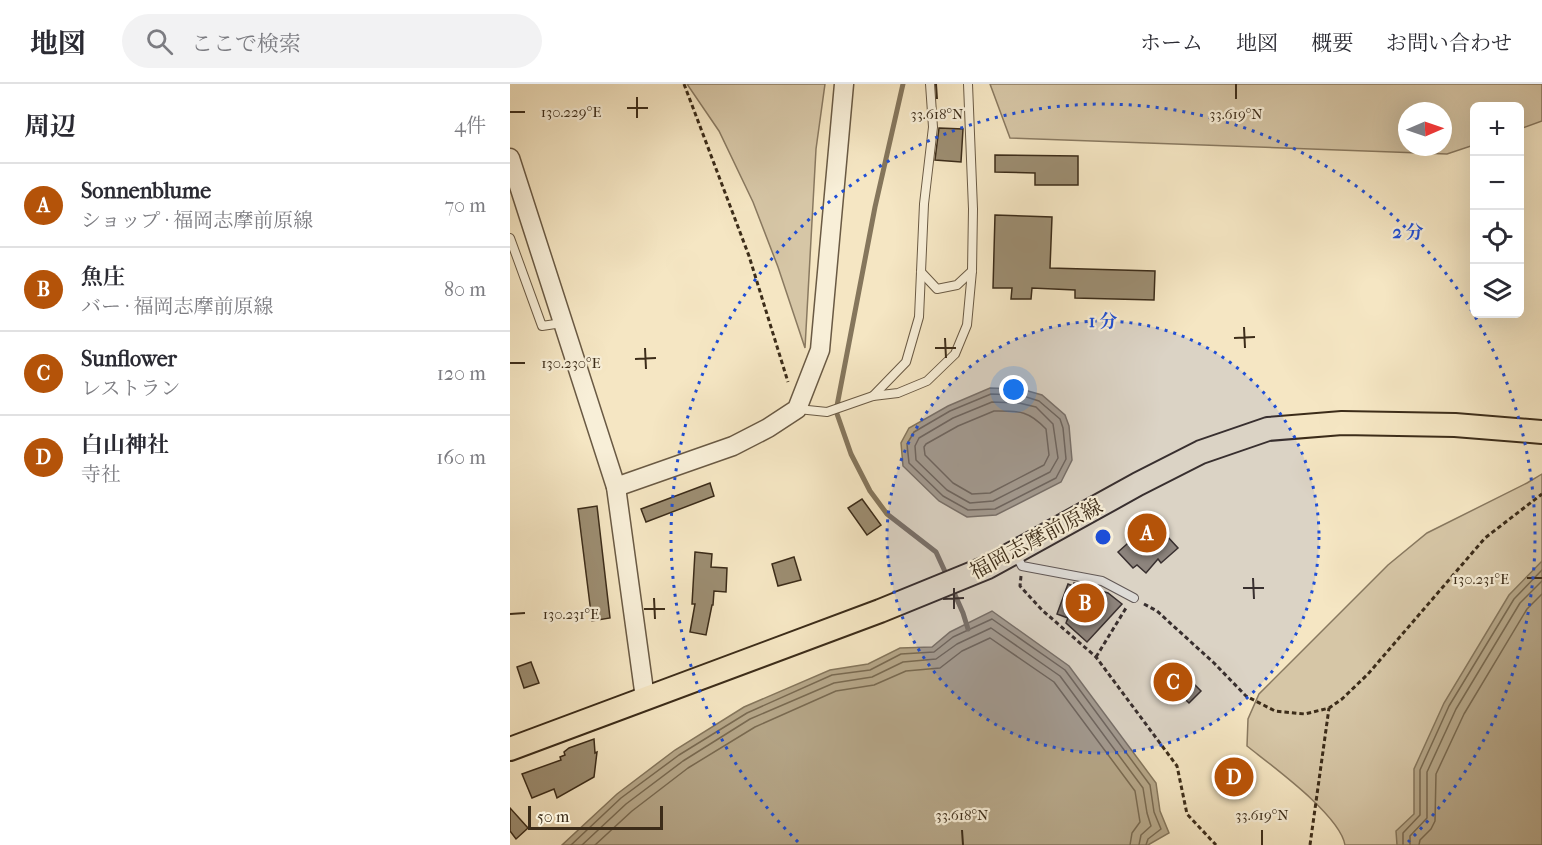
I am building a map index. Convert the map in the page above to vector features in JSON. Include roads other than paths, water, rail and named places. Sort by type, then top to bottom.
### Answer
[{"type":"main road","name":"福岡志摩前原線","points":[[510,749],[917,597],[988,567],[1019,560],[1138,484],[1201,452],[1268,429],[1342,423],[1455,424],[1542,432]]},
{"type":"street","points":[[616,487],[732,446],[768,428],[796,409],[820,350],[844,84]]},
{"type":"street","points":[[510,158],[616,487],[645,698]]},
{"type":"lane","points":[[873,396],[906,362],[919,317],[924,204],[933,127],[930,84]]},
{"type":"lane","points":[[796,409],[827,412],[873,396],[898,393],[927,381],[955,354],[967,325],[972,271],[973,209],[968,84]]},
{"type":"lane","points":[[510,238],[542,326],[563,323]]},
{"type":"lane","points":[[921,272],[937,289],[957,285],[972,271]]},
{"type":"lane","points":[[1019,560],[1102,581],[1134,598]]},
{"type":"water","points":[[990,388],[1021,389],[1042,395],[1065,415],[1069,426],[1072,460],[1061,482],[996,515],[967,517],[939,501],[903,466],[901,443],[909,428],[948,406]]},
{"type":"water","points":[[1542,561],[1542,845],[1397,845],[1396,831],[1414,814],[1414,769],[1444,703],[1509,595]]},
{"type":"water","points":[[992,611],[1069,666],[1156,783],[1160,811],[1169,833],[1148,845],[562,845],[617,794],[675,750],[744,707],[830,670],[868,664],[900,648],[932,647],[950,632]]},
{"type":"waterway","points":[[903,84],[875,207],[836,411],[851,454],[870,491],[887,514],[936,552],[947,576]]},
{"type":"waterway","points":[[952,588],[968,629]]},
{"type":"place","name":"Sonnenblume","points":[[1147,533]]},
{"type":"place","name":"魚庄","points":[[1085,603]]},
{"type":"place","name":"Sunflower","points":[[1173,682]]},
{"type":"place","name":"白山神社","points":[[1234,777]]}]
